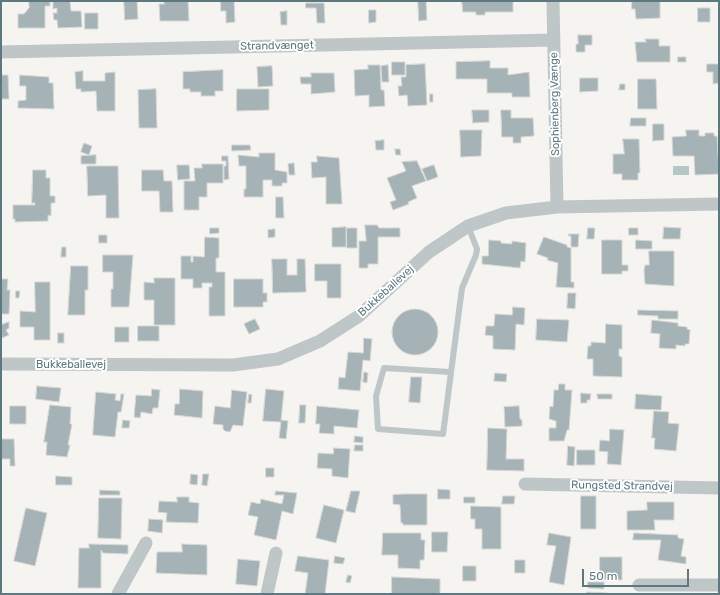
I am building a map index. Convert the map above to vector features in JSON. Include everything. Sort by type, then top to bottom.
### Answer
[{"type":"street","name":"Sophienberg Vænge","points":[[553,1],[557,207]]},
{"type":"street","name":"Strandvænget","points":[[1,52],[554,40]]},
{"type":"street","name":"Bukkeballevej","points":[[1,364],[233,365],[278,359],[320,341],[360,316],[429,252],[468,226],[506,213],[557,207],[719,204]]},
{"type":"street","name":"Rungsted Strandvej","points":[[526,484],[719,488]]},
{"type":"street","points":[[118,594],[146,543]]},
{"type":"street","points":[[267,594],[276,553]]},
{"type":"street","points":[[639,585],[719,585]]},
{"type":"lane","points":[[450,372],[384,368],[376,396],[378,429],[443,434],[462,288],[476,255],[476,249],[468,226]]},
{"type":"shaded area","points":[[673,166],[689,166],[689,175],[673,175]]},
{"type":"building","points":[[29,1],[50,1],[50,6],[45,6],[45,28],[18,28],[18,14],[24,14],[29,8]]},
{"type":"building","points":[[70,1],[71,11],[81,11],[82,27],[58,28],[57,20],[54,20],[53,13],[57,13],[57,8],[53,9],[53,2]]},
{"type":"building","points":[[124,1],[137,1],[138,19],[125,20]]},
{"type":"building","points":[[164,1],[188,1],[189,21],[160,21],[159,4],[164,4]]},
{"type":"building","points":[[221,1],[234,1],[235,22],[226,23],[226,11],[221,11]]},
{"type":"building","points":[[418,1],[426,1],[427,20],[419,21]]},
{"type":"building","points":[[462,1],[513,1],[513,12],[485,12],[485,15],[476,15],[476,12],[463,12]]},
{"type":"building","points":[[632,1],[660,1],[660,18],[636,19],[635,9],[632,9]]},
{"type":"building","points":[[306,3],[324,3],[325,23],[317,23],[316,8],[306,8]]},
{"type":"building","points":[[698,8],[710,8],[710,22],[698,22]]},
{"type":"building","points":[[369,10],[376,10],[376,22],[369,23]]},
{"type":"building","points":[[287,11],[287,25],[281,25],[280,12]]},
{"type":"building","points":[[85,13],[98,13],[98,29],[85,29]]},
{"type":"building","points":[[578,35],[592,35],[592,45],[585,45],[585,52],[576,52]]},
{"type":"building","points":[[645,39],[659,39],[659,46],[670,46],[670,62],[637,62],[635,42],[646,42]]},
{"type":"building","points":[[678,57],[686,57],[686,62],[678,62]]},
{"type":"building","points":[[490,61],[490,68],[508,68],[508,75],[529,72],[530,97],[512,97],[512,93],[487,93],[487,79],[456,79],[456,62]]},
{"type":"building","points":[[392,62],[405,62],[405,75],[392,75]]},
{"type":"building","points":[[425,64],[427,105],[408,106],[407,95],[399,96],[398,86],[402,86],[401,77],[406,77],[406,65]]},
{"type":"building","points":[[707,64],[719,64],[719,83],[713,84],[713,72],[707,72]]},
{"type":"building","points":[[368,65],[380,65],[381,90],[384,90],[385,106],[369,107],[369,95],[355,96],[354,70],[368,69]]},
{"type":"building","points":[[388,65],[389,82],[382,82],[381,66]]},
{"type":"building","points":[[272,66],[273,86],[258,87],[257,67]]},
{"type":"building","points":[[223,70],[223,91],[215,91],[215,96],[201,96],[201,92],[190,92],[190,89],[183,89],[183,72]]},
{"type":"building","points":[[83,71],[83,81],[105,81],[105,73],[115,72],[115,111],[97,111],[96,91],[81,92],[81,89],[76,89],[75,72]]},
{"type":"building","points":[[311,73],[334,73],[335,92],[311,94],[311,84],[301,84],[300,77],[311,77]]},
{"type":"building","points":[[1,75],[8,75],[9,99],[1,99]]},
{"type":"building","points":[[20,75],[49,77],[49,83],[53,83],[54,109],[18,108],[18,101],[26,100],[26,86],[20,86]]},
{"type":"building","points":[[580,78],[598,78],[598,91],[580,92]]},
{"type":"building","points":[[638,79],[656,79],[657,109],[638,109]]},
{"type":"building","points":[[620,84],[625,84],[625,90],[619,90]]},
{"type":"building","points":[[156,89],[157,128],[139,128],[138,90]]},
{"type":"building","points":[[237,89],[269,89],[269,110],[237,111]]},
{"type":"building","points":[[430,94],[433,94],[433,102],[430,102]]},
{"type":"building","points":[[472,110],[489,110],[489,122],[473,123]]},
{"type":"building","points":[[501,110],[511,110],[511,118],[533,118],[534,136],[521,137],[521,143],[513,143],[513,137],[502,137]]},
{"type":"building","points":[[631,118],[646,118],[646,126],[630,126]]},
{"type":"building","points":[[653,124],[664,124],[664,140],[653,141]]},
{"type":"building","points":[[460,130],[482,130],[481,156],[461,157]]},
{"type":"building","points":[[686,130],[699,130],[699,136],[705,136],[705,133],[714,133],[714,136],[717,136],[719,174],[695,175],[694,156],[673,156],[672,137],[686,136]]},
{"type":"building","points":[[623,139],[639,139],[640,173],[638,173],[638,180],[622,180],[622,174],[613,174],[613,154],[624,154]]},
{"type":"building","points":[[384,140],[384,150],[376,150],[375,141]]},
{"type":"building","points":[[84,143],[92,146],[89,155],[81,152]]},
{"type":"building","points":[[232,145],[250,145],[251,150],[232,151]]},
{"type":"building","points":[[395,149],[400,149],[401,155],[396,155]]},
{"type":"building","points":[[259,153],[275,153],[275,170],[287,172],[287,183],[282,183],[282,186],[272,186],[272,180],[263,180],[263,197],[244,197],[244,189],[246,189],[246,166],[239,166],[238,155],[259,157]]},
{"type":"building","points":[[96,155],[96,164],[81,164],[81,156]]},
{"type":"building","points":[[222,156],[228,156],[229,179],[224,180],[224,166],[226,166],[226,161],[222,161]]},
{"type":"building","points":[[317,156],[339,158],[342,204],[326,204],[326,177],[312,178],[311,162],[317,162]]},
{"type":"building","points":[[417,161],[426,181],[412,186],[417,198],[408,202],[409,204],[393,210],[390,202],[396,200],[387,178],[406,171],[402,162]]},
{"type":"building","points":[[294,163],[295,175],[289,175],[288,164]]},
{"type":"building","points":[[202,164],[223,164],[223,183],[207,183],[207,197],[199,197],[199,210],[184,210],[184,181],[195,181],[194,168],[202,168]]},
{"type":"building","points":[[177,165],[189,165],[190,179],[178,180]]},
{"type":"building","points":[[434,165],[438,177],[427,181],[422,169]]},
{"type":"building","points":[[87,166],[118,166],[119,218],[106,218],[106,195],[88,196]]},
{"type":"building","points":[[33,170],[46,170],[46,178],[50,178],[50,196],[55,196],[55,203],[51,203],[51,216],[48,215],[48,221],[15,222],[15,219],[13,219],[13,205],[35,205],[35,203],[32,203]]},
{"type":"building","points":[[142,170],[163,170],[164,181],[172,181],[173,212],[160,212],[159,191],[142,191]]},
{"type":"building","points":[[276,197],[283,197],[284,218],[276,218]]},
{"type":"building","points":[[365,225],[377,225],[379,228],[400,228],[400,237],[378,237],[378,264],[368,264],[368,268],[359,268],[359,241],[366,241]]},
{"type":"building","points":[[346,227],[346,247],[332,247],[332,228]]},
{"type":"building","points":[[664,227],[681,228],[680,239],[663,239]]},
{"type":"building","points":[[210,228],[219,228],[219,233],[210,234]]},
{"type":"building","points":[[347,228],[357,228],[357,248],[347,248]]},
{"type":"building","points":[[588,228],[595,228],[594,239],[587,239]]},
{"type":"building","points":[[629,228],[638,228],[638,235],[629,235]]},
{"type":"building","points":[[275,229],[275,237],[268,238],[268,230]]},
{"type":"building","points":[[569,234],[579,234],[578,247],[571,247],[571,236],[569,236]]},
{"type":"building","points":[[99,235],[107,235],[107,243],[99,243]]},
{"type":"building","points":[[205,237],[219,238],[219,258],[216,258],[216,272],[225,272],[225,316],[209,316],[209,287],[212,287],[212,283],[202,283],[202,288],[193,288],[193,279],[181,279],[181,256],[191,256],[191,262],[193,262],[193,256],[204,257]]},
{"type":"building","points":[[544,237],[567,245],[567,247],[571,248],[571,282],[574,282],[574,288],[556,287],[558,263],[547,260],[548,258],[537,254]]},
{"type":"building","points":[[489,240],[512,244],[512,241],[526,243],[525,262],[521,261],[520,268],[482,264],[482,256],[488,256]]},
{"type":"building","points":[[602,240],[622,240],[622,265],[628,265],[628,271],[622,271],[622,274],[602,274]]},
{"type":"building","points":[[636,240],[652,241],[652,249],[636,249]]},
{"type":"building","points":[[62,247],[66,247],[66,257],[61,257]]},
{"type":"building","points":[[649,251],[674,251],[674,286],[645,284],[644,270],[645,265],[649,265]]},
{"type":"building","points":[[103,255],[133,255],[129,307],[111,307],[113,272],[103,272]]},
{"type":"building","points":[[272,259],[287,259],[287,275],[297,275],[297,259],[305,259],[306,292],[273,293]]},
{"type":"building","points":[[315,264],[341,264],[341,298],[327,298],[327,281],[315,281]]},
{"type":"building","points":[[71,266],[88,266],[88,290],[85,290],[85,315],[68,315]]},
{"type":"building","points":[[154,278],[175,278],[175,325],[154,325],[154,300],[144,300],[144,282],[154,283]]},
{"type":"building","points":[[1,279],[8,279],[7,290],[10,290],[9,314],[1,314]]},
{"type":"building","points":[[234,279],[263,279],[263,293],[267,293],[267,302],[263,302],[263,307],[234,307]]},
{"type":"building","points":[[35,282],[50,282],[50,340],[34,340],[34,327],[20,327],[20,311],[35,312]]},
{"type":"building","points":[[16,291],[20,291],[19,298],[16,298]]},
{"type":"building","points":[[568,293],[576,293],[575,309],[567,308]]},
{"type":"building","points":[[513,307],[525,308],[524,325],[516,324],[515,350],[493,349],[493,336],[485,335],[486,326],[494,326],[495,314],[512,315]]},
{"type":"building","points":[[410,309],[420,309],[428,313],[434,319],[438,327],[438,337],[434,345],[428,351],[420,355],[410,355],[402,351],[396,345],[392,337],[392,327],[396,319],[402,313]]},
{"type":"building","points":[[638,310],[678,311],[678,319],[658,319],[658,316],[638,315]]},
{"type":"building","points":[[255,319],[260,329],[249,334],[244,324]]},
{"type":"building","points":[[537,319],[569,320],[567,342],[536,340]]},
{"type":"building","points":[[652,320],[678,323],[678,326],[687,327],[687,329],[690,330],[689,344],[685,344],[685,346],[676,345],[676,349],[659,348],[660,334],[651,333]]},
{"type":"building","points":[[9,322],[9,328],[6,330],[9,335],[2,338],[1,325]]},
{"type":"building","points":[[606,324],[622,325],[622,349],[619,349],[619,356],[622,357],[622,377],[593,376],[593,359],[587,359],[588,346],[591,346],[591,342],[605,343]]},
{"type":"building","points":[[138,326],[159,326],[159,341],[138,341]]},
{"type":"building","points":[[115,327],[129,327],[129,342],[115,342]]},
{"type":"building","points":[[58,333],[64,333],[64,343],[58,343]]},
{"type":"building","points":[[364,338],[372,339],[370,361],[363,360],[360,391],[338,389],[339,377],[345,378],[348,352],[363,353]]},
{"type":"building","points":[[364,372],[368,373],[367,383],[363,382]]},
{"type":"building","points":[[495,373],[507,374],[506,382],[494,381]]},
{"type":"building","points":[[411,377],[422,377],[420,403],[409,402]]},
{"type":"building","points":[[559,384],[565,384],[565,390],[572,390],[569,430],[567,430],[564,441],[549,441],[549,428],[556,428],[556,421],[549,419],[550,406],[553,407],[554,390],[558,390]]},
{"type":"building","points":[[37,386],[61,388],[59,402],[36,399]]},
{"type":"building","points":[[152,389],[160,390],[158,408],[153,408],[152,414],[141,412],[140,418],[134,417],[136,395],[151,396]]},
{"type":"building","points":[[180,389],[203,391],[202,418],[174,415],[175,404],[179,404]]},
{"type":"building","points":[[266,389],[284,391],[281,420],[288,421],[286,439],[279,438],[281,422],[263,421]]},
{"type":"building","points":[[232,390],[247,392],[243,426],[233,425],[230,432],[223,429],[223,425],[213,424],[215,406],[230,408]]},
{"type":"building","points":[[96,392],[116,394],[115,400],[120,401],[121,394],[124,394],[121,412],[118,412],[115,437],[93,435]]},
{"type":"building","points":[[581,393],[591,394],[590,400],[587,400],[587,403],[581,403]]},
{"type":"building","points":[[249,394],[252,395],[251,403],[248,403]]},
{"type":"building","points":[[597,394],[612,394],[612,399],[598,399]]},
{"type":"building","points":[[636,394],[662,396],[661,410],[635,409]]},
{"type":"building","points":[[50,405],[71,407],[70,424],[72,424],[67,457],[46,455],[47,442],[44,442]]},
{"type":"building","points":[[300,405],[306,405],[305,423],[299,423]]},
{"type":"building","points":[[10,406],[26,406],[26,424],[10,424]]},
{"type":"building","points":[[317,406],[359,410],[357,428],[334,426],[334,434],[319,433],[320,424],[316,424]]},
{"type":"building","points":[[519,406],[522,426],[505,427],[504,407]]},
{"type":"building","points":[[654,411],[669,412],[668,423],[679,424],[676,451],[654,449],[655,438],[652,438]]},
{"type":"building","points":[[123,420],[130,421],[129,428],[122,428]]},
{"type":"building","points":[[488,428],[507,429],[506,459],[524,459],[524,471],[487,470]]},
{"type":"building","points":[[610,429],[624,430],[621,465],[607,464],[608,452],[599,451],[600,440],[609,441]]},
{"type":"building","points":[[355,436],[363,437],[363,443],[354,442]]},
{"type":"building","points":[[1,439],[14,439],[15,466],[10,466],[10,459],[1,459]]},
{"type":"building","points":[[355,445],[363,445],[363,451],[354,451]]},
{"type":"building","points":[[568,446],[575,447],[574,466],[567,465]]},
{"type":"building","points":[[334,448],[350,449],[348,478],[332,476],[332,469],[317,468],[318,453],[333,454]]},
{"type":"building","points":[[577,450],[595,450],[595,465],[577,465]]},
{"type":"building","points":[[266,468],[274,468],[274,477],[266,477]]},
{"type":"building","points":[[191,474],[198,475],[197,485],[190,484]]},
{"type":"building","points":[[203,474],[209,474],[207,486],[202,485]]},
{"type":"building","points":[[56,476],[72,477],[72,485],[56,485]]},
{"type":"building","points":[[438,489],[450,490],[450,499],[438,499]]},
{"type":"building","points":[[100,490],[120,491],[120,495],[100,495]]},
{"type":"building","points":[[276,491],[297,493],[293,514],[282,511],[276,540],[254,535],[258,517],[248,515],[251,502],[260,504],[261,499],[282,504],[284,495],[275,495]]},
{"type":"building","points":[[351,491],[360,491],[355,513],[346,511]]},
{"type":"building","points":[[427,494],[427,525],[403,525],[403,523],[401,523],[400,505],[393,504],[393,495]]},
{"type":"building","points":[[503,496],[515,496],[514,504],[502,504]]},
{"type":"building","points":[[581,496],[596,496],[596,529],[581,529]]},
{"type":"building","points":[[177,497],[189,497],[189,502],[199,503],[198,523],[166,522],[167,513],[158,512],[159,501],[177,502]]},
{"type":"building","points":[[464,497],[475,497],[475,503],[464,503]]},
{"type":"building","points":[[99,498],[122,498],[121,539],[98,538]]},
{"type":"building","points":[[647,502],[674,502],[674,520],[654,520],[655,530],[627,530],[627,511],[647,510]]},
{"type":"building","points":[[324,505],[344,510],[336,543],[316,538]]},
{"type":"building","points":[[471,506],[501,507],[501,549],[482,549],[482,529],[475,529],[475,519],[471,519]]},
{"type":"building","points":[[26,508],[47,513],[35,566],[14,561]]},
{"type":"building","points":[[149,519],[163,520],[162,533],[148,531]]},
{"type":"building","points":[[432,532],[448,532],[447,552],[432,552]]},
{"type":"building","points":[[383,533],[421,533],[421,540],[425,540],[424,560],[420,560],[420,569],[398,568],[398,555],[382,555]]},
{"type":"building","points":[[549,533],[571,537],[564,585],[549,582],[556,546],[547,545]]},
{"type":"building","points":[[634,533],[678,535],[678,538],[684,539],[681,556],[686,557],[686,564],[658,560],[661,540],[633,540]]},
{"type":"building","points":[[89,544],[128,545],[128,554],[103,553],[101,550],[101,588],[78,588],[79,548],[89,548]]},
{"type":"building","points":[[182,544],[207,545],[207,575],[156,573],[157,552],[182,552]]},
{"type":"building","points":[[298,556],[329,560],[325,594],[305,594],[308,573],[295,571]]},
{"type":"building","points":[[335,556],[345,558],[343,564],[334,563]]},
{"type":"building","points":[[600,557],[622,557],[622,580],[600,579]]},
{"type":"building","points":[[238,559],[260,561],[257,586],[236,584]]},
{"type":"building","points":[[515,560],[525,560],[525,573],[515,573]]},
{"type":"building","points":[[463,566],[476,566],[476,581],[463,581]]},
{"type":"building","points":[[348,575],[352,576],[350,583],[346,582]]},
{"type":"building","points":[[392,577],[440,579],[440,594],[392,594]]},
{"type":"building","points":[[588,582],[604,582],[604,589],[588,588]]},
{"type":"building","points":[[587,592],[607,593],[607,594],[587,594]]}]
